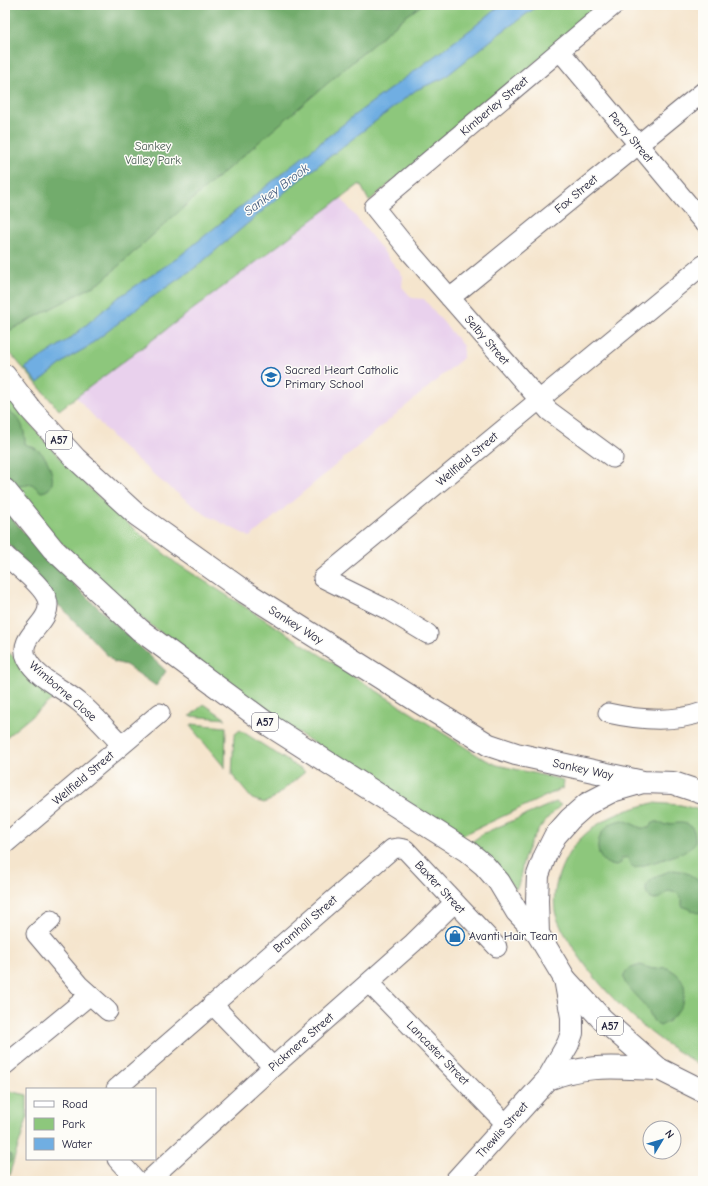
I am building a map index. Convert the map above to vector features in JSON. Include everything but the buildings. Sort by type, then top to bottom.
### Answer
[{"type":"main road","name":"Sankey Way","points":[[5,376],[31,410],[75,458],[137,515],[258,601],[489,745],[516,754],[643,782]]},
{"type":"main road","name":"A57","points":[[5,490],[53,549],[140,630],[269,725],[467,851],[484,865],[498,882],[517,912],[538,934],[565,979],[602,1019],[659,1069],[703,1091]]},
{"type":"main road","name":"A57","points":[[538,934],[538,875],[545,856],[555,836],[570,819],[587,804],[612,791],[643,782],[673,783],[703,793]]},
{"type":"main road","points":[[673,783],[703,783]]},
{"type":"main road","name":"Thewlis Street","points":[[456,1181],[548,1079],[568,1044],[572,1033],[572,1017],[565,979]]},
{"type":"main road","name":"Thewlis Street","points":[[548,1079],[564,1073],[586,1068],[659,1069]]},
{"type":"street","name":"Kimberley Street","points":[[374,208],[614,5]]},
{"type":"street","name":"Percy Street","points":[[560,51],[703,222]]},
{"type":"street","name":"Fox Street","points":[[450,298],[637,144],[703,92]]},
{"type":"street","name":"Selby Street","points":[[374,208],[450,298],[549,411],[613,458]]},
{"type":"street","name":"Wellfield Street","points":[[428,634],[388,610],[323,578],[703,265]]},
{"type":"street","name":"Wimborne Close","points":[[5,556],[38,586],[47,600],[48,608],[46,616],[32,632],[25,645],[27,660],[45,678],[80,703],[122,745]]},
{"type":"street","points":[[608,713],[630,718],[659,719],[688,717],[703,712]]},
{"type":"street","name":"Wellfield Street","points":[[5,844],[160,713]]},
{"type":"street","name":"Baxter Street","points":[[399,848],[404,849],[497,947]]},
{"type":"street","name":"Bramhall Street","points":[[117,1088],[392,849],[399,848]]},
{"type":"street","name":"Pickmere Street","points":[[148,1181],[273,1067],[369,983],[454,903]]},
{"type":"street","points":[[51,920],[36,934],[79,985],[108,1011]]},
{"type":"street","name":"Lancaster Street","points":[[369,983],[506,1124]]},
{"type":"street","points":[[5,1065],[90,995]]},
{"type":"street","points":[[212,1004],[273,1067]]},
{"type":"street","points":[[118,1160],[137,1181]]},
{"type":"shaded area","name":"Sacred Heart Catholic Primary School","points":[[341,198],[403,276],[402,287],[412,298],[424,299],[463,346],[463,358],[250,537],[206,515],[160,480],[118,443],[76,397]]},
{"type":"green space","name":"Sankey Valley Park","points":[[5,5],[604,5],[369,201],[360,184],[59,410],[5,347]]},
{"type":"green space","points":[[5,5],[422,5],[405,17],[196,196],[101,282],[5,333]]},
{"type":"green space","points":[[5,391],[43,439],[84,483],[152,544],[176,563],[482,758],[497,765],[564,780],[563,788],[461,836],[284,724],[141,618],[56,538],[19,493],[5,473]]},
{"type":"green space","points":[[5,410],[15,415],[21,423],[25,444],[35,448],[47,460],[51,471],[52,482],[47,490],[41,492],[32,484],[15,487],[5,473]]},
{"type":"green space","points":[[5,510],[23,532],[63,573],[166,671],[156,686],[126,665],[114,662],[62,608],[36,588],[25,562],[5,540]]},
{"type":"green space","points":[[5,649],[55,697],[5,738]]},
{"type":"green space","points":[[204,704],[226,719],[190,716]]},
{"type":"green space","points":[[192,724],[226,727],[225,768],[191,727]]},
{"type":"green space","points":[[240,730],[305,772],[271,800],[264,803],[252,799],[232,775],[234,735]]},
{"type":"green space","points":[[556,802],[561,805],[544,823],[530,843],[516,889],[470,843],[484,833]]},
{"type":"green space","points":[[653,803],[681,805],[703,811],[703,1066],[664,1043],[629,1014],[612,997],[583,962],[571,944],[559,924],[555,911],[555,888],[559,873],[569,853],[577,843],[595,826],[617,814]]},
{"type":"green space","points":[[624,820],[641,828],[649,828],[653,822],[658,822],[664,825],[676,823],[687,824],[691,826],[693,830],[695,835],[695,843],[690,848],[676,855],[635,868],[630,864],[627,857],[621,859],[621,863],[616,866],[607,863],[601,858],[598,851],[598,843],[601,835],[606,828],[614,822]]},
{"type":"green space","points":[[673,870],[690,874],[703,885],[703,911],[698,913],[682,906],[682,899],[677,893],[668,891],[662,897],[653,900],[648,894],[646,889],[651,880]]},
{"type":"green space","points":[[641,965],[654,969],[667,968],[679,976],[683,983],[685,991],[684,1000],[680,1008],[675,1015],[660,1026],[655,1023],[647,1009],[630,990],[624,978],[625,973],[630,969]]},
{"type":"green space","points":[[5,1090],[26,1095],[26,1122],[9,1175],[5,1174]]},
{"type":"green space","points":[[5,1112],[11,1120],[5,1141]]},
{"type":"green space","points":[[5,1151],[11,1156],[11,1161],[5,1167]]},
{"type":"water","name":"Sankey Brook","points":[[501,5],[539,5],[499,34],[444,78],[416,90],[298,181],[196,267],[148,300],[86,348],[70,357],[38,383],[25,368],[72,337],[119,297],[176,259],[356,114],[470,30]]},
{"type":"place","name":"Sacred Heart Catholic Primary School","points":[[271,377]]},
{"type":"place","name":"Avanti Hair Team","points":[[455,936]]}]
